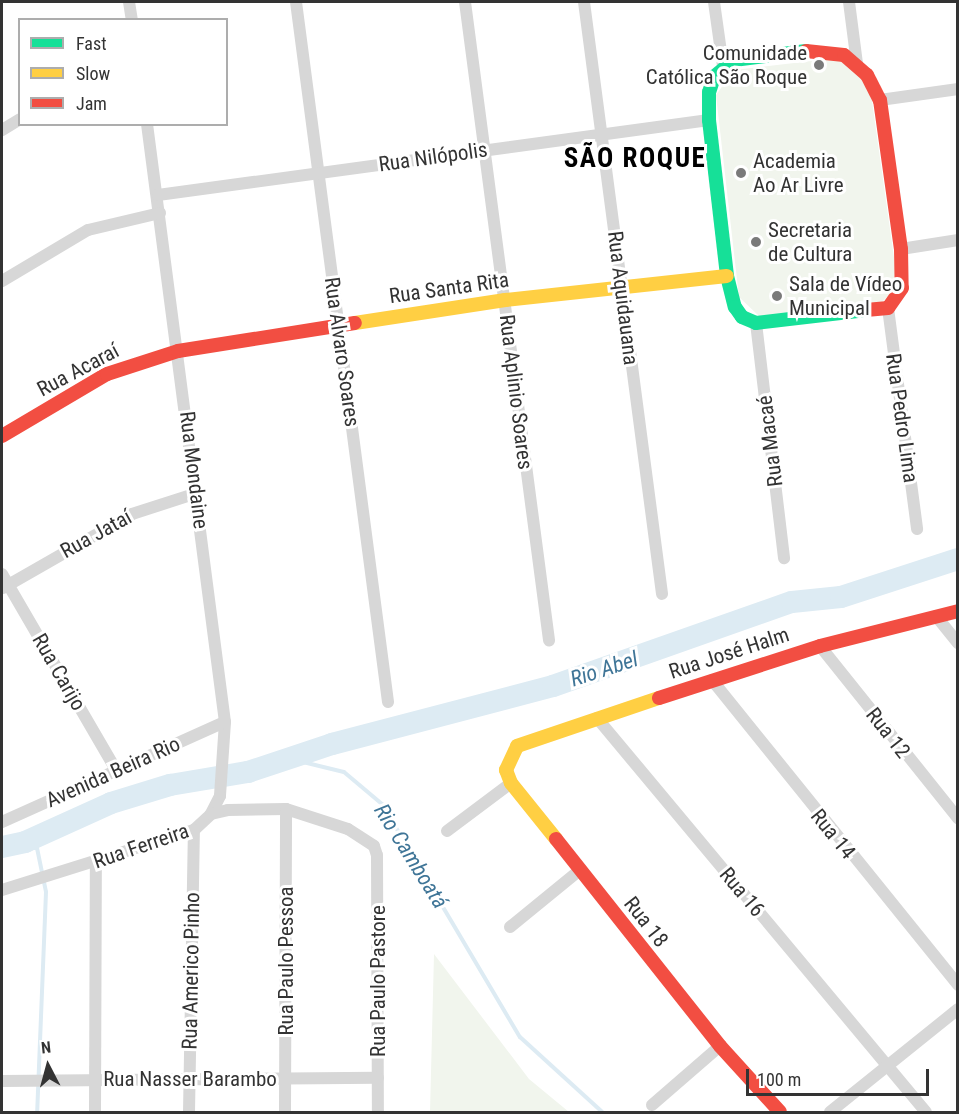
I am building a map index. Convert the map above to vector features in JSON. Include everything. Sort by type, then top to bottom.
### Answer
[{"type":"street","points":[[129,2],[132,18]]},
{"type":"street","name":"Rua Alvaro Soares","points":[[296,2],[388,702]]},
{"type":"street","name":"Rua Aplinio Soares","points":[[465,2],[549,640]]},
{"type":"street","name":"Rua Aquidauana","points":[[584,2],[662,594]]},
{"type":"street","points":[[714,2],[723,66],[709,92],[708,120],[727,276],[735,307],[742,317],[756,323],[888,308],[902,288],[901,249],[880,100],[857,64],[849,2]]},
{"type":"street","points":[[723,66],[742,58],[806,51],[835,53],[857,64]]},
{"type":"street","points":[[880,100],[957,89]]},
{"type":"street","name":"Rua Nilópolis","points":[[158,195],[708,120]]},
{"type":"street","points":[[2,130],[18,121]]},
{"type":"street","name":"Rua Mondaine","points":[[147,126],[197,493],[225,722],[220,796],[211,814]]},
{"type":"street","points":[[2,281],[88,230],[160,213]]},
{"type":"street","points":[[901,249],[957,240]]},
{"type":"street","name":"Rua Santa Rita","points":[[178,351],[505,300],[727,276]]},
{"type":"street","name":"Rua Pedro Lima","points":[[888,308],[917,528]]},
{"type":"street","name":"Rua Macaé","points":[[756,323],[784,558]]},
{"type":"street","name":"Rua Acaraí","points":[[2,436],[106,374],[178,351]]},
{"type":"street","name":"Rua Jataí","points":[[4,583],[132,514],[197,493]]},
{"type":"street","name":"Rua Carijo","points":[[4,583],[116,770]]},
{"type":"street","name":"Rua José Halm","points":[[511,783],[506,770],[517,746],[820,646],[957,611]]},
{"type":"street","points":[[936,616],[957,642]]},
{"type":"street","name":"Rua 12","points":[[820,646],[957,818]]},
{"type":"street","name":"Rua 14","points":[[712,680],[957,985]]},
{"type":"street","name":"Rua 16","points":[[597,718],[926,1113]]},
{"type":"street","name":"Avenida Beira Rio","points":[[2,822],[225,722]]},
{"type":"street","points":[[447,831],[511,783]]},
{"type":"street","name":"Rua 18","points":[[511,783],[720,1046],[780,1113]]},
{"type":"street","name":"Rua Ferreira","points":[[2,890],[194,830],[211,814],[244,808],[286,809],[348,830],[376,849]]},
{"type":"street","name":"Rua Paulo Pessoa","points":[[285,1113],[286,809]]},
{"type":"street","name":"Rua Americo Pinho","points":[[189,1113],[194,830]]},
{"type":"street","name":"Rua Paulo Pastore","points":[[376,849],[378,1113]]},
{"type":"street","points":[[95,1113],[96,861]]},
{"type":"street","points":[[510,927],[580,870]]},
{"type":"street","points":[[830,1113],[957,1009]]},
{"type":"street","points":[[652,1105],[720,1046]]},
{"type":"street","name":"Rua Nasser Barambo","points":[[2,1081],[378,1077]]},
{"type":"shaded area","points":[[837,58],[870,87],[898,286],[880,304],[759,316],[739,297],[716,95],[734,70]]},
{"type":"shaded area","points":[[434,954],[529,1079],[569,1112],[430,1112]]},
{"type":"waterway","name":"Rio Abel","points":[[2,847],[25,842],[111,803],[170,785],[248,772],[332,744],[553,686],[792,602],[841,597],[958,559]]},
{"type":"waterway","name":"Rio Camboatá","points":[[248,772],[303,762],[344,772],[382,804],[520,1037],[602,1112]]},
{"type":"waterway","points":[[2,848],[37,848],[46,892],[37,1112]]},
{"type":"traffic: fast","points":[[806,51],[734,60],[714,77],[709,92],[709,120],[727,276],[735,307],[742,317],[756,323],[866,310]]},
{"type":"traffic: slow","points":[[355,323],[505,300],[727,276]]},
{"type":"traffic: slow","points":[[556,839],[511,783],[506,770],[517,746],[659,698]]},
{"type":"traffic: jam","points":[[806,51],[844,55],[867,75],[880,100],[901,249],[902,288],[888,308],[866,310]]},
{"type":"traffic: jam","points":[[2,436],[107,374],[178,351],[355,323]]},
{"type":"traffic: jam","points":[[659,698],[820,646],[958,611]]},
{"type":"traffic: jam","points":[[556,839],[720,1046],[780,1112]]},
{"type":"place","name":"Comunidade Católica São Roque","points":[[819,65]]},
{"type":"place","name":"Academia Ao Ar Livre","points":[[741,173]]},
{"type":"place","name":"Secretaria de Cultura","points":[[756,242]]},
{"type":"place","name":"Sala de Vídeo Municipal","points":[[777,296]]},
{"type":"district","name":"SÃO ROQUE","points":[[635,159]]}]
